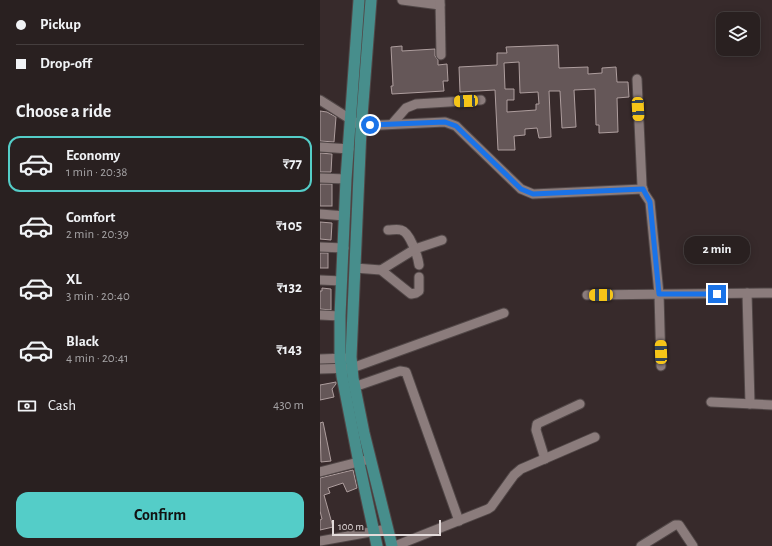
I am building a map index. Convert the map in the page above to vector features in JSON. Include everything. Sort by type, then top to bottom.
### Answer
[{"type":"main road","points":[[359,0],[346,179],[340,316],[359,463],[378,546]]},
{"type":"main road","points":[[371,0],[361,126],[355,268],[346,363],[354,386],[387,529],[393,546]]},
{"type":"street","points":[[402,0],[440,2],[441,55]]},
{"type":"street","points":[[637,79],[643,189],[650,202],[659,294],[661,366]]},
{"type":"street","points":[[320,100],[361,126],[445,122],[456,126],[521,189],[533,194],[643,189]]},
{"type":"street","points":[[392,124],[406,108],[416,104],[481,100]]},
{"type":"street","points":[[320,147],[349,148]]},
{"type":"street","points":[[320,178],[346,179]]},
{"type":"street","points":[[320,214],[345,216]]},
{"type":"street","points":[[388,230],[404,231],[415,249],[419,265]]},
{"type":"street","points":[[381,270],[415,249],[442,240]]},
{"type":"street","points":[[320,247],[344,248]]},
{"type":"street","points":[[355,268],[381,270],[411,294],[418,291],[419,277]]},
{"type":"street","points":[[320,280],[342,281]]},
{"type":"street","points":[[746,293],[750,404]]},
{"type":"street","points":[[587,295],[772,293]]},
{"type":"street","points":[[320,369],[346,363],[504,313]]},
{"type":"street","points":[[320,315],[340,316]]},
{"type":"street","points":[[320,359],[346,363]]},
{"type":"street","points":[[354,386],[400,371],[406,372],[459,520]]},
{"type":"street","points":[[711,402],[772,405]]},
{"type":"street","points":[[545,458],[536,430],[537,424],[580,404]]},
{"type":"street","points":[[393,546],[488,509],[517,472],[545,458],[595,437]]},
{"type":"street","points":[[320,472],[370,459]]},
{"type":"street","points":[[641,546],[677,525],[681,526],[693,546]]},
{"type":"street","points":[[320,541],[374,533],[387,529]]},
{"type":"building","points":[[558,45],[559,68],[588,67],[588,74],[602,73],[602,68],[616,67],[617,82],[628,82],[629,97],[617,98],[618,132],[599,133],[599,125],[596,125],[595,89],[574,90],[576,127],[562,128],[560,91],[549,91],[551,137],[539,138],[537,128],[525,129],[525,135],[514,136],[515,150],[498,150],[495,90],[460,92],[459,67],[497,65],[497,53],[507,53],[506,47]],"holes":[[[519,62],[520,93],[538,92],[539,104],[536,104],[536,110],[507,112],[507,100],[514,100],[514,89],[505,89],[504,63]]]},
{"type":"building","points":[[402,46],[402,51],[435,49],[435,56],[438,60],[438,65],[447,64],[448,81],[443,81],[444,91],[392,94],[391,47]]},
{"type":"building","points":[[320,111],[327,112],[336,117],[334,142],[320,141]]},
{"type":"building","points":[[320,153],[332,154],[331,172],[320,172]]},
{"type":"building","points":[[320,184],[332,184],[332,206],[320,206]]},
{"type":"building","points":[[320,222],[332,223],[331,240],[320,239]]},
{"type":"building","points":[[320,253],[328,253],[328,268],[320,268]]},
{"type":"building","points":[[322,288],[331,289],[331,310],[320,309],[320,291],[322,291]]},
{"type":"building","points":[[336,382],[332,389],[334,397],[320,400],[320,385]]},
{"type":"building","points":[[323,422],[331,461],[321,462],[320,423]]},
{"type":"building","points":[[353,470],[357,488],[347,492],[343,483],[328,488],[330,493],[324,495],[333,527],[320,530],[320,520],[322,519],[320,511],[320,478]]},
{"type":"route","points":[[370,125],[445,122],[456,126],[521,189],[533,194],[643,189],[650,202],[659,294],[717,294]]}]
